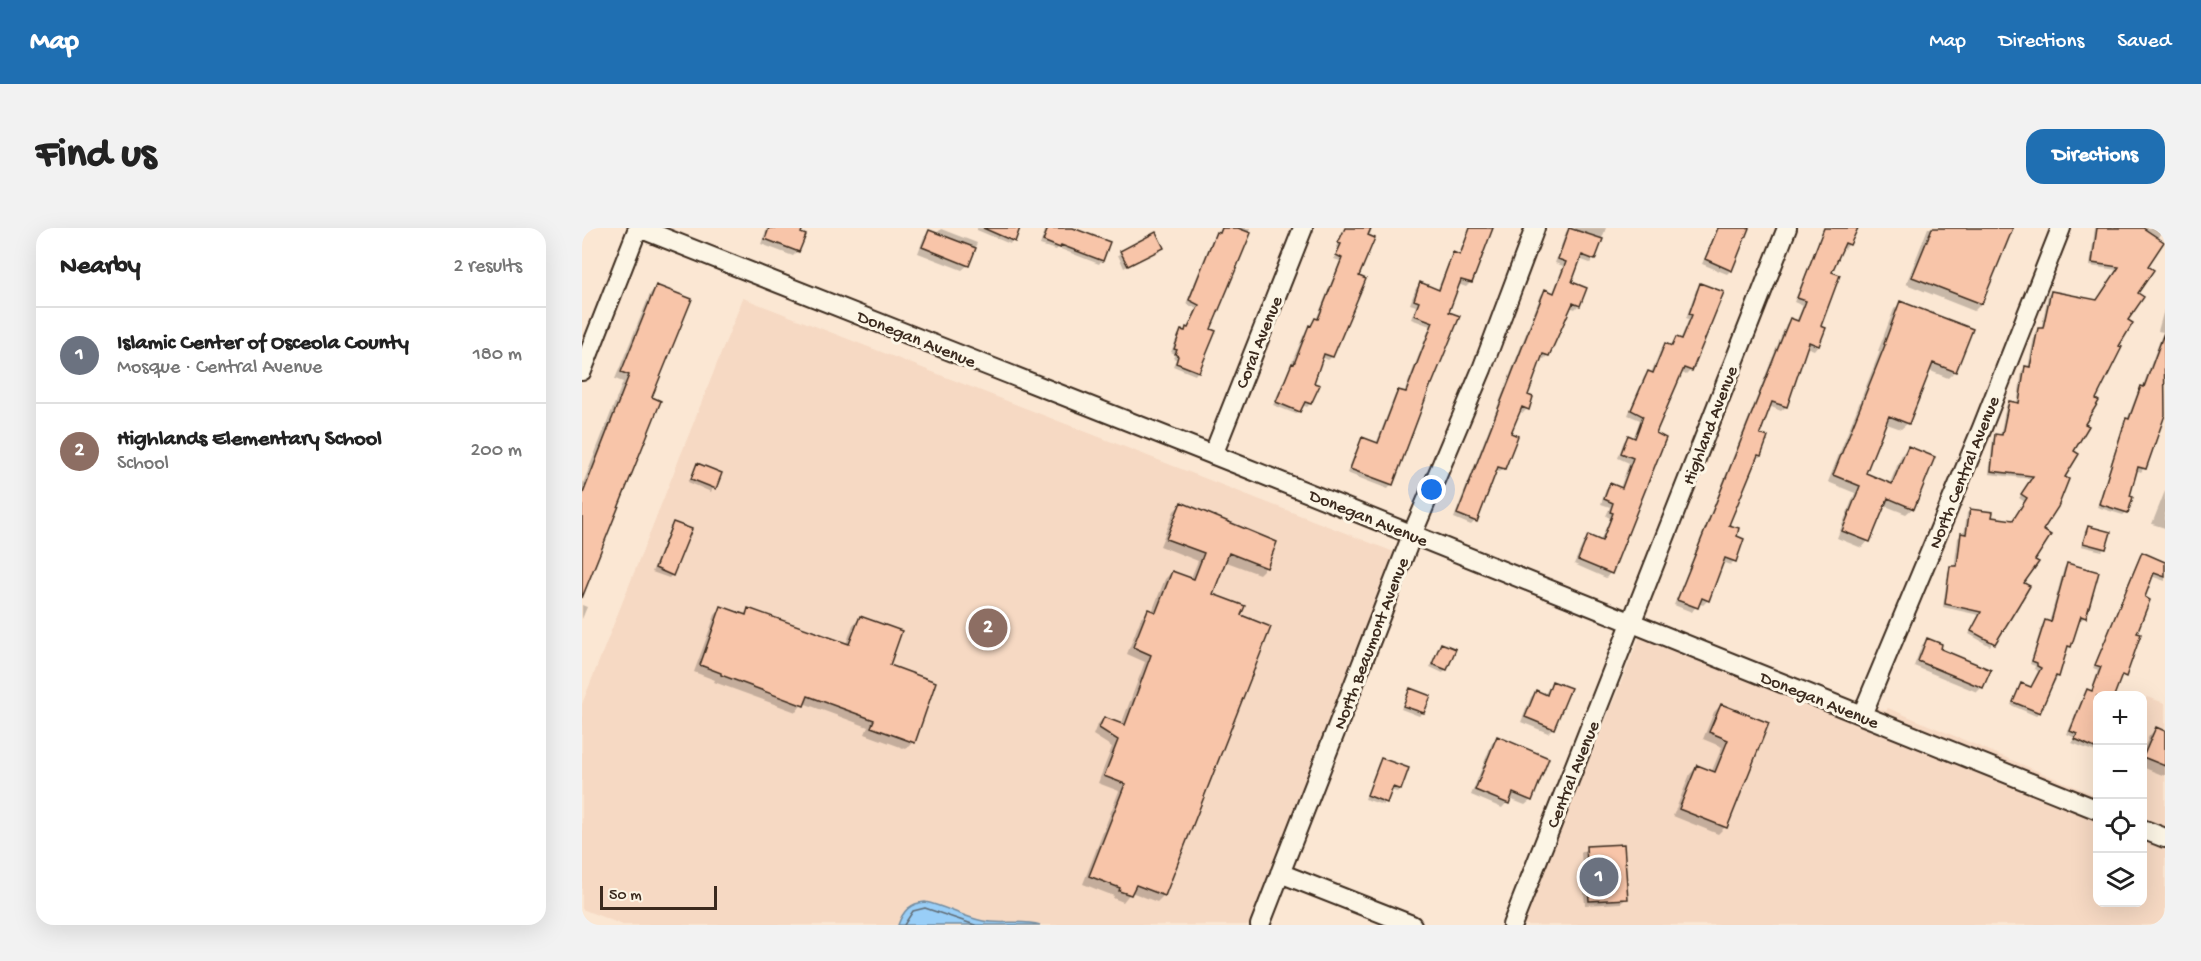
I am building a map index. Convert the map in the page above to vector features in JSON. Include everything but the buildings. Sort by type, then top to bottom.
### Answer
[{"type":"street","points":[[582,371],[639,228]]},
{"type":"street","name":"Donegan Avenue","points":[[639,228],[1213,455],[2093,808]]},
{"type":"street","name":"Coral Avenue","points":[[1213,455],[1303,228]]},
{"type":"street","name":"North Beaumont Avenue","points":[[1260,925],[1412,535],[1482,369],[1535,228]]},
{"type":"street","name":"Highland Avenue","points":[[1632,623],[1787,228]]},
{"type":"street","name":"North Central Avenue","points":[[1862,715],[1982,428],[2061,228]]},
{"type":"street","name":"Central Avenue","points":[[1512,925],[1632,623]]},
{"type":"street","points":[[2147,831],[2165,838]]},
{"type":"street","points":[[1280,873],[1412,925]]},
{"type":"shaded area","points":[[743,298],[1394,552],[1250,925],[623,925],[582,909],[582,704]]},
{"type":"shaded area","points":[[1640,636],[2093,818],[2093,907],[2147,907],[2147,840],[2165,847],[2165,925],[1522,925]]},
{"type":"shaded area","points":[[2147,697],[2165,703],[2165,828],[2147,821]]},
{"type":"shaded area","points":[[1875,707],[1886,711],[1888,708],[2093,794],[2093,799],[1873,710]]},
{"type":"water","points":[[925,902],[983,921],[1026,922],[1040,925],[898,925],[908,909],[915,904]]},
{"type":"place","name":"Highlands Elementary School","points":[[988,628]]},
{"type":"place","name":"Islamic Center of Osceola County","points":[[1599,877]]}]
